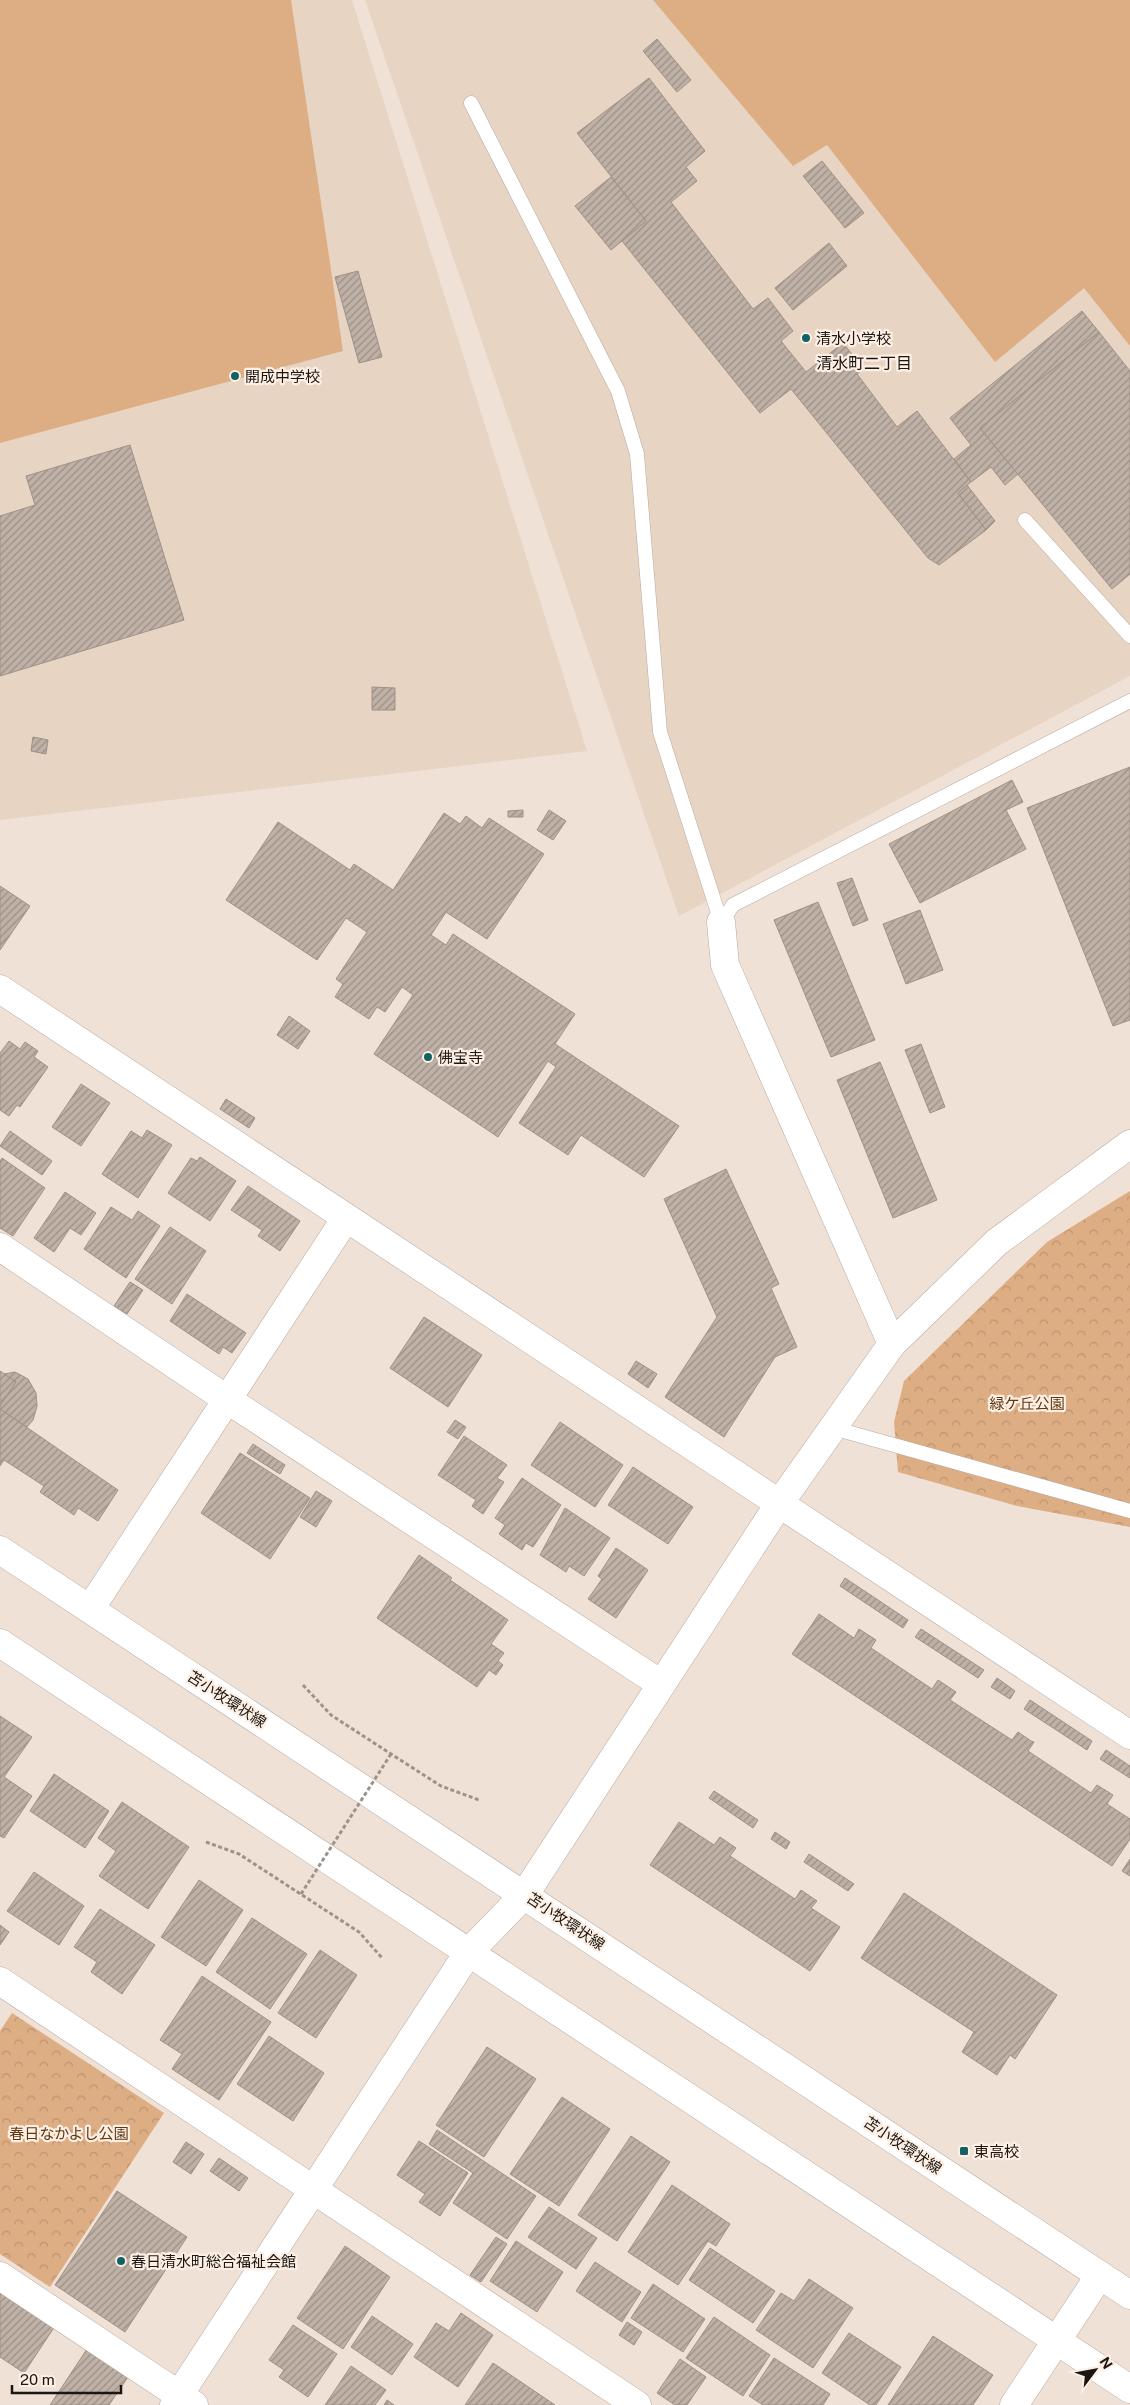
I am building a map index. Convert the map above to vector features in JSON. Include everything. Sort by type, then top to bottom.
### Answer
[{"type":"street","points":[[721,922],[725,965],[892,1344]]},
{"type":"street","points":[[0,989],[1130,1735]]},
{"type":"street","points":[[0,2276],[182,2402],[313,2190],[468,1952],[525,1894],[779,1504],[892,1344],[997,1242],[1130,1144]]},
{"type":"street","points":[[90,1609],[346,1218]]},
{"type":"street","points":[[0,1247],[228,1400],[661,1684]]},
{"type":"street","name":"苫小牧環状線","points":[[0,1550],[525,1894],[1130,2295]]},
{"type":"street","points":[[0,1644],[1130,2389]]},
{"type":"street","points":[[0,1981],[637,2405]]},
{"type":"street","points":[[1014,2405],[1100,2275]]},
{"type":"lane","points":[[471,103],[618,391],[637,454],[660,732],[721,922]]},
{"type":"lane","points":[[1024,520],[1130,636]]},
{"type":"lane","points":[[721,922],[733,906],[1130,701]]},
{"type":"lane","points":[[833,1428],[1130,1512]]},
{"type":"path","points":[[302,1685],[331,1715],[391,1754],[441,1786],[479,1800]]},
{"type":"path","points":[[301,1894],[391,1754]]},
{"type":"path","points":[[206,1842],[239,1854],[359,1932],[382,1960]]},
{"type":"shaded area","name":"開成中学校","points":[[0,0],[352,0],[587,751],[0,820]]},
{"type":"shaded area","name":"清水小学校","points":[[365,0],[1130,0],[1130,676],[679,916]]},
{"type":"green space","points":[[0,0],[291,0],[343,351],[0,443]]},
{"type":"green space","points":[[653,0],[1130,0],[1130,346],[1084,288],[995,362],[827,145],[793,166]]},
{"type":"green space","name":"緑ケ丘公園","points":[[1130,1191],[1130,1527],[1017,1506],[898,1472],[894,1422],[904,1381],[1047,1242]]},
{"type":"green space","name":"春日なかよし公園","points":[[12,2013],[164,2113],[50,2287],[0,2254],[0,2031]]},
{"type":"building","points":[[657,39],[691,80],[677,92],[643,51]]},
{"type":"building","points":[[649,78],[705,151],[686,167],[697,181],[671,202],[753,309],[768,298],[793,331],[781,341],[806,372],[843,343],[864,369],[857,374],[897,427],[917,411],[971,482],[958,493],[986,530],[939,565],[928,558],[791,389],[760,413],[622,241],[646,221],[577,133]]},
{"type":"building","points":[[822,161],[864,213],[845,228],[803,176]]},
{"type":"building","points":[[611,177],[646,221],[611,250],[575,206]]},
{"type":"building","points":[[829,243],[847,266],[793,310],[775,288]]},
{"type":"building","points":[[358,271],[382,357],[359,363],[335,277]]},
{"type":"building","points":[[1082,311],[1099,332],[980,428],[1018,474],[1005,485],[991,467],[971,482],[954,459],[971,445],[950,418]]},
{"type":"building","points":[[1099,332],[1130,371],[1130,574],[1112,589],[980,428]]},
{"type":"building","points":[[130,445],[184,620],[0,676],[0,516],[35,505],[26,476]]},
{"type":"building","points":[[967,485],[995,521],[986,530],[958,493]]},
{"type":"building","points":[[372,687],[395,688],[395,710],[372,710]]},
{"type":"building","points":[[33,737],[48,740],[46,754],[31,751]]},
{"type":"building","points":[[1130,767],[1130,1020],[1113,1026],[1027,808]]},
{"type":"building","points":[[1012,780],[1023,802],[1006,810],[1026,849],[920,903],[889,844]]},
{"type":"building","points":[[523,810],[523,817],[508,817],[508,811]]},
{"type":"building","points":[[549,810],[566,821],[553,840],[537,830]]},
{"type":"building","points":[[444,813],[460,824],[466,816],[482,828],[489,818],[544,854],[487,939],[446,912],[431,935],[446,945],[453,934],[575,1014],[555,1044],[679,1126],[644,1177],[581,1135],[568,1155],[519,1123],[556,1067],[548,1061],[498,1137],[374,1054],[413,995],[402,987],[385,1012],[377,1007],[369,1019],[335,997],[343,984],[336,979],[367,932],[346,918],[317,960],[226,900],[278,822],[350,870],[354,864],[393,890]]},
{"type":"building","points":[[852,878],[868,920],[853,926],[837,883]]},
{"type":"building","points":[[0,886],[30,906],[0,950]]},
{"type":"building","points":[[818,902],[875,1040],[831,1057],[774,920]]},
{"type":"building","points":[[920,910],[943,970],[906,984],[883,924]]},
{"type":"building","points":[[289,1016],[310,1031],[298,1049],[277,1035]]},
{"type":"building","points":[[9,1041],[20,1049],[25,1042],[38,1051],[34,1057],[48,1067],[20,1107],[17,1105],[9,1116],[0,1110],[0,1053]]},
{"type":"building","points":[[921,1044],[945,1107],[930,1113],[905,1050]]},
{"type":"building","points":[[880,1062],[937,1200],[893,1218],[837,1080]]},
{"type":"building","points":[[81,1084],[110,1103],[81,1146],[52,1127]]},
{"type":"building","points":[[226,1099],[255,1118],[249,1128],[220,1109]]},
{"type":"building","points":[[147,1130],[172,1145],[138,1198],[102,1174],[131,1131],[142,1138]]},
{"type":"building","points":[[10,1131],[52,1161],[42,1175],[0,1146]]},
{"type":"building","points":[[200,1157],[236,1181],[210,1221],[168,1193],[191,1158],[197,1161]]},
{"type":"building","points":[[2,1158],[45,1188],[13,1236],[0,1228],[0,1161]]},
{"type":"building","points":[[726,1169],[779,1284],[771,1288],[797,1347],[775,1357],[724,1437],[665,1397],[717,1317],[664,1199]]},
{"type":"building","points":[[248,1186],[300,1221],[280,1251],[258,1236],[262,1230],[231,1210]]},
{"type":"building","points":[[65,1192],[96,1213],[81,1235],[70,1228],[54,1252],[34,1238]]},
{"type":"building","points":[[111,1207],[132,1220],[138,1211],[160,1226],[126,1278],[84,1249]]},
{"type":"building","points":[[170,1227],[206,1251],[172,1304],[135,1279]]},
{"type":"building","points":[[130,1282],[143,1290],[127,1314],[114,1306]]},
{"type":"building","points":[[187,1294],[246,1333],[232,1353],[223,1347],[219,1354],[170,1321]]},
{"type":"building","points":[[424,1317],[482,1355],[448,1407],[390,1368]]},
{"type":"building","points":[[636,1361],[657,1374],[648,1388],[628,1374]]},
{"type":"building","points":[[0,1371],[16,1382],[0,1406]]},
{"type":"building","points":[[15,1372],[28,1379],[36,1393],[37,1406],[33,1420],[27,1427],[0,1409],[0,1406],[16,1382],[4,1374]]},
{"type":"building","points":[[0,1409],[118,1490],[98,1521],[78,1508],[74,1515],[40,1492],[44,1486],[4,1460],[0,1466]]},
{"type":"building","points":[[455,1420],[466,1427],[458,1439],[447,1432]]},
{"type":"building","points":[[560,1422],[623,1465],[595,1507],[531,1465]]},
{"type":"building","points":[[464,1436],[507,1465],[497,1478],[504,1482],[483,1514],[472,1506],[476,1500],[438,1475]]},
{"type":"building","points":[[253,1444],[285,1465],[280,1474],[247,1453]]},
{"type":"building","points":[[240,1453],[310,1498],[270,1559],[201,1513]]},
{"type":"building","points":[[633,1467],[693,1507],[668,1544],[608,1505]]},
{"type":"building","points":[[522,1478],[561,1505],[533,1547],[526,1543],[522,1550],[499,1534],[505,1525],[495,1518]]},
{"type":"building","points":[[316,1491],[332,1501],[316,1527],[300,1517]]},
{"type":"building","points":[[565,1508],[610,1538],[584,1576],[569,1566],[566,1572],[540,1555]]},
{"type":"building","points":[[616,1548],[648,1570],[616,1618],[588,1599],[602,1579],[598,1576]]},
{"type":"building","points":[[419,1555],[452,1578],[450,1580],[508,1620],[491,1644],[504,1653],[498,1661],[503,1665],[496,1675],[489,1670],[477,1687],[377,1618]]},
{"type":"building","points":[[845,1578],[908,1620],[903,1628],[840,1586]]},
{"type":"building","points":[[819,1614],[854,1638],[859,1629],[876,1640],[871,1648],[932,1689],[938,1680],[956,1692],[950,1700],[1012,1740],[1018,1732],[1034,1742],[1028,1751],[1091,1793],[1097,1785],[1113,1795],[1107,1804],[1130,1819],[1130,1839],[1112,1866],[792,1654]]},
{"type":"building","points":[[921,1629],[984,1670],[978,1678],[915,1637]]},
{"type":"building","points":[[997,1678],[1015,1691],[1010,1699],[991,1687]]},
{"type":"building","points":[[1030,1700],[1092,1741],[1087,1750],[1024,1709]]},
{"type":"building","points":[[0,1716],[32,1737],[4,1777],[32,1796],[4,1838],[0,1836]]},
{"type":"building","points":[[1106,1750],[1130,1766],[1130,1778],[1100,1759]]},
{"type":"building","points":[[54,1774],[109,1811],[85,1848],[30,1811]]},
{"type":"building","points":[[714,1791],[758,1820],[753,1828],[709,1798]]},
{"type":"building","points":[[122,1802],[189,1847],[148,1909],[99,1876],[116,1851],[98,1838]]},
{"type":"building","points":[[679,1822],[714,1845],[720,1837],[736,1848],[730,1856],[795,1899],[801,1890],[817,1901],[811,1908],[840,1927],[810,1971],[650,1865]]},
{"type":"building","points":[[775,1832],[790,1842],[786,1849],[771,1839]]},
{"type":"building","points":[[809,1854],[854,1884],[848,1891],[804,1862]]},
{"type":"building","points":[[1130,1859],[1130,1876],[1122,1871]]},
{"type":"building","points":[[34,1872],[84,1906],[59,1945],[7,1911]]},
{"type":"building","points":[[199,1880],[243,1910],[206,1966],[161,1937]]},
{"type":"building","points":[[904,1893],[1057,1995],[1015,2059],[1010,2055],[997,2075],[962,2052],[974,2032],[861,1958]]},
{"type":"building","points":[[100,1909],[155,1945],[122,1994],[91,1972],[97,1962],[74,1947]]},
{"type":"building","points":[[252,1918],[307,1954],[270,2009],[216,1972]]},
{"type":"building","points":[[0,1925],[9,1932],[0,1945]]},
{"type":"building","points":[[320,1950],[357,1975],[316,2038],[278,2013]]},
{"type":"building","points":[[202,1976],[271,2022],[219,2100],[172,2069],[182,2054],[160,2040]]},
{"type":"building","points":[[269,2036],[324,2073],[293,2121],[237,2084]]},
{"type":"building","points":[[487,2047],[536,2079],[484,2157],[436,2125]]},
{"type":"building","points":[[562,2097],[610,2129],[559,2206],[510,2174]]},
{"type":"building","points":[[437,2130],[536,2196],[507,2239],[453,2203],[473,2173],[429,2144]]},
{"type":"building","points":[[631,2136],[670,2162],[617,2241],[578,2215]]},
{"type":"building","points":[[419,2141],[468,2173],[440,2216],[419,2202],[425,2194],[397,2175]]},
{"type":"building","points":[[186,2142],[204,2154],[191,2174],[173,2162]]},
{"type":"building","points":[[219,2158],[248,2178],[239,2191],[210,2171]]},
{"type":"building","points":[[672,2185],[730,2224],[716,2246],[708,2241],[678,2285],[628,2252]]},
{"type":"building","name":"春日清水町総合福祉会館","points":[[117,2191],[187,2237],[125,2332],[55,2285]]},
{"type":"building","points":[[549,2207],[597,2238],[576,2269],[528,2237]]},
{"type":"building","points":[[496,2237],[507,2244],[481,2282],[470,2275]]},
{"type":"building","points":[[516,2241],[563,2272],[537,2312],[490,2281]]},
{"type":"building","points":[[345,2246],[390,2277],[343,2349],[297,2318]]},
{"type":"building","points":[[710,2248],[775,2291],[753,2323],[689,2280]]},
{"type":"building","points":[[595,2262],[641,2292],[622,2322],[576,2291]]},
{"type":"building","points":[[809,2279],[853,2308],[813,2368],[756,2330],[781,2293],[794,2301]]},
{"type":"building","points":[[653,2284],[705,2319],[683,2352],[631,2318]]},
{"type":"building","points":[[0,2290],[55,2326],[24,2373],[0,2357]]},
{"type":"building","points":[[461,2313],[493,2335],[458,2387],[414,2357],[436,2323],[449,2331]]},
{"type":"building","points":[[372,2316],[413,2344],[392,2375],[351,2347]]},
{"type":"building","points":[[714,2317],[770,2355],[743,2396],[686,2358]]},
{"type":"building","points":[[627,2322],[642,2332],[634,2345],[619,2335]]},
{"type":"building","points":[[293,2325],[337,2354],[308,2397],[279,2377],[284,2370],[269,2360]]},
{"type":"building","points":[[849,2333],[901,2367],[876,2405],[870,2405],[822,2373]]},
{"type":"building","points":[[933,2336],[993,2375],[973,2405],[888,2405]]},
{"type":"building","points":[[87,2349],[128,2377],[109,2405],[50,2405]]},
{"type":"building","points":[[774,2358],[830,2394],[823,2405],[763,2405],[749,2396]]},
{"type":"building","points":[[680,2359],[706,2377],[687,2405],[675,2405],[657,2393]]},
{"type":"building","points":[[493,2363],[555,2405],[465,2405]]},
{"type":"building","points":[[351,2366],[386,2390],[375,2405],[325,2405]]},
{"type":"building","points":[[387,2400],[394,2405],[384,2405]]},
{"type":"place","name":"清水小学校","points":[[806,338]]},
{"type":"place","name":"開成中学校","points":[[235,376]]},
{"type":"place","name":"佛宝寺","points":[[428,1057]]},
{"type":"place","name":"東高校","points":[[964,2151]]},
{"type":"place","name":"春日清水町総合福祉会館","points":[[121,2261]]},
{"type":"district","name":"清水町二丁目","points":[[864,363]]}]
